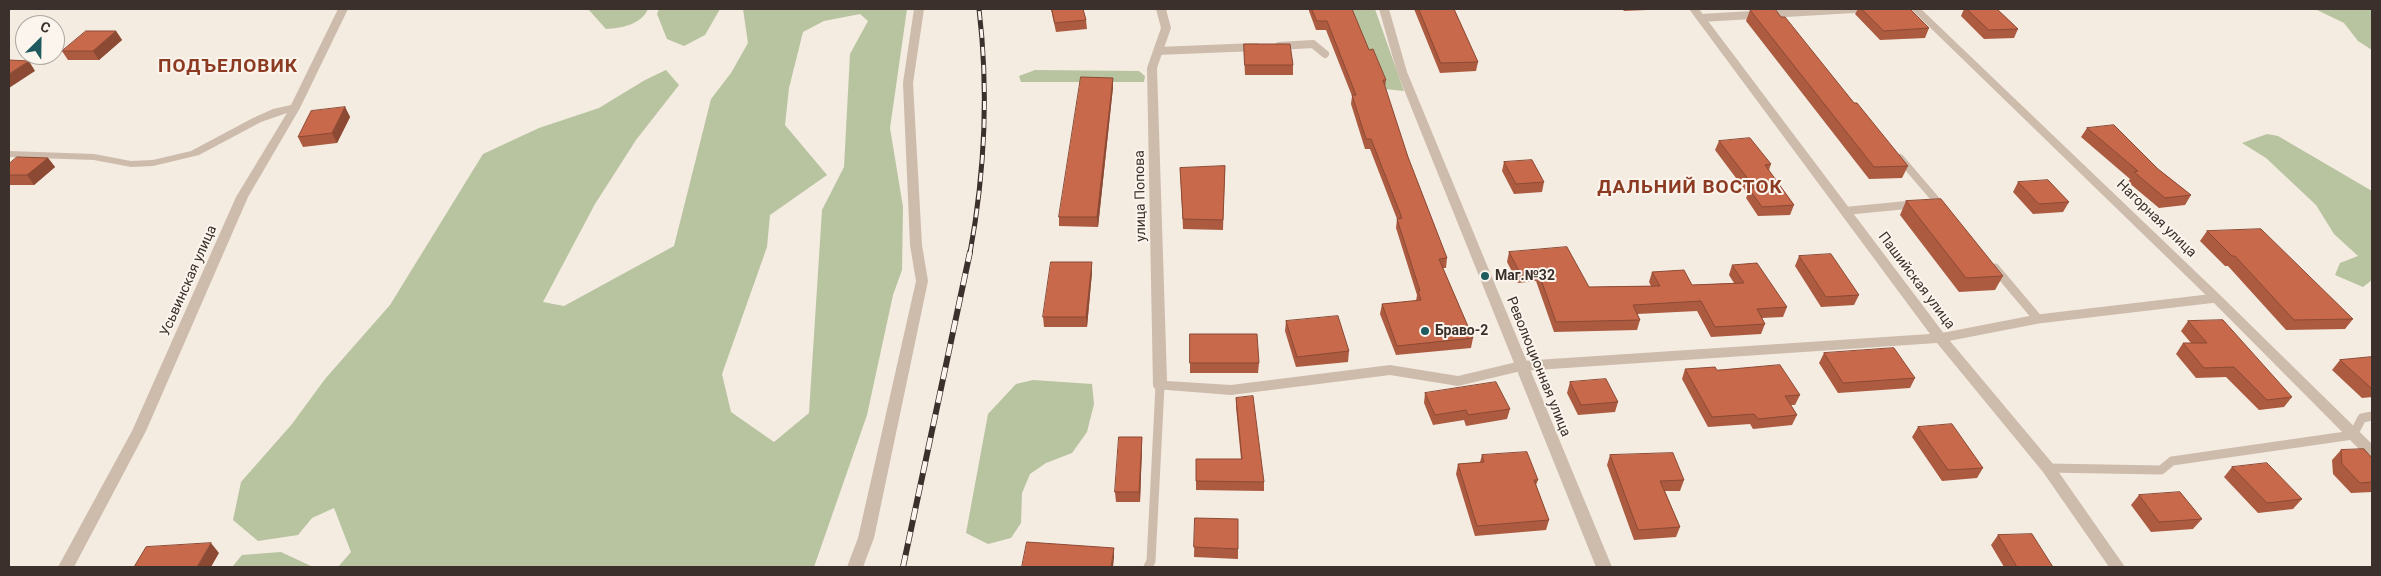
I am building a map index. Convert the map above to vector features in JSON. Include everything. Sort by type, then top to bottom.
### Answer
[{"type":"street","name":"Усьвинская улица","points":[[66,567],[139,432],[242,197],[295,108],[343,9]]},
{"type":"street","points":[[855,567],[866,538],[922,281],[916,245],[908,84],[919,9]]},
{"type":"street","name":"улица Попова","points":[[1160,386],[1152,68],[1166,28],[1161,9]]},
{"type":"street","name":"Революционная улица","points":[[1384,9],[1402,72],[1604,567]]},
{"type":"street","name":"Нагорная улица","points":[[1916,9],[2216,298],[2372,453]]},
{"type":"street","name":"Пашийская улица","points":[[1698,13],[1940,338],[2048,468],[2117,567]]},
{"type":"street","points":[[9,154],[94,157],[131,164],[153,162],[195,153],[257,120],[277,111],[295,108]]},
{"type":"street","points":[[1160,386],[1231,390],[1390,370],[1458,381],[1521,366],[1940,338]]},
{"type":"lane","points":[[1698,13],[1779,15],[1854,9]]},
{"type":"lane","points":[[1779,15],[1785,22]]},
{"type":"lane","points":[[1274,46],[1313,44],[1325,54]]},
{"type":"lane","points":[[1158,51],[1265,46]]},
{"type":"lane","points":[[1892,149],[1950,216]]},
{"type":"lane","points":[[1845,211],[1937,202]]},
{"type":"lane","points":[[1988,260],[2038,319]]},
{"type":"lane","points":[[1940,338],[2038,319],[2216,298]]},
{"type":"lane","points":[[1148,567],[1151,561],[1160,386]]},
{"type":"lane","points":[[2048,468],[2161,470],[2172,461],[2353,435],[2362,418],[2372,416]]},
{"type":"green space","points":[[588,9],[648,9],[641,19],[630,25],[606,29]]},
{"type":"green space","points":[[659,9],[720,9],[705,35],[684,46],[667,39],[657,14]]},
{"type":"green space","points":[[743,9],[907,9],[890,128],[903,207],[902,270],[893,295],[867,415],[814,567],[338,567],[351,552],[334,508],[312,518],[298,535],[258,541],[233,520],[241,482],[292,424],[325,379],[390,305],[483,154],[539,128],[599,108],[645,80],[666,70],[679,85],[636,140],[595,204],[543,302],[564,306],[674,246],[711,99],[731,73],[748,43]],"holes":[[[860,14],[868,21],[850,54],[844,167],[822,210],[809,413],[774,442],[731,412],[722,374],[767,247],[770,215],[827,175],[785,125],[789,88],[803,32],[824,21]]]},
{"type":"green space","points":[[1347,9],[1375,9],[1404,91],[1385,89]]},
{"type":"green space","points":[[2315,9],[2372,9],[2372,50],[2358,41],[2344,23]]},
{"type":"green space","points":[[1035,70],[1139,71],[1145,76],[1144,82],[1021,82],[1019,76]]},
{"type":"green space","points":[[2267,134],[2278,136],[2372,191],[2372,280],[2363,287],[2335,275],[2340,263],[2358,256],[2334,234],[2316,205],[2266,158],[2242,143]]},
{"type":"green space","points":[[1033,380],[1092,384],[1094,404],[1087,432],[1072,453],[1046,463],[1030,474],[1022,493],[1021,523],[1011,538],[988,544],[966,533],[988,414],[1016,384]]},
{"type":"green space","points":[[281,552],[313,567],[232,567],[242,555]]},
{"type":"building","points":[[1052,9],[1083,9],[1086,20],[1055,23]]},
{"type":"building","points":[[1312,9],[1352,9],[1369,50],[1373,49],[1386,80],[1383,80],[1408,157],[1447,258],[1439,259],[1473,338],[1397,346],[1382,304],[1421,300],[1418,291],[1420,291],[1397,219],[1402,218],[1371,139],[1366,139],[1352,95],[1356,95],[1327,21],[1317,21]]},
{"type":"building","points":[[1419,9],[1454,9],[1478,62],[1441,63]]},
{"type":"building","points":[[1775,9],[1781,17],[1785,17],[1854,103],[1857,103],[1908,166],[1874,167],[1750,10]]},
{"type":"building","points":[[1862,9],[1910,9],[1929,28],[1884,31]]},
{"type":"building","points":[[1967,9],[1997,9],[2018,29],[1989,30]]},
{"type":"building","points":[[86,31],[116,31],[93,51],[65,51],[65,48]]},
{"type":"building","points":[[1244,44],[1290,44],[1293,65],[1245,65]]},
{"type":"building","points":[[9,60],[15,60],[15,65],[23,65],[9,74]]},
{"type":"building","points":[[1081,77],[1113,78],[1097,217],[1059,217]]},
{"type":"building","points":[[345,107],[332,133],[298,137],[311,111]]},
{"type":"building","points":[[2114,125],[2158,169],[2191,195],[2165,198],[2134,172],[2138,171],[2087,128]]},
{"type":"building","points":[[1750,138],[1771,164],[1765,165],[1794,205],[1762,207],[1749,189],[1755,188],[1719,141]]},
{"type":"building","points":[[17,157],[48,158],[27,175],[9,175],[9,164]]},
{"type":"building","points":[[1532,160],[1544,182],[1516,184],[1504,162]]},
{"type":"building","points":[[1225,166],[1223,220],[1183,219],[1180,168]]},
{"type":"building","points":[[2048,180],[2069,202],[2039,204],[2018,182]]},
{"type":"building","points":[[1941,199],[2003,276],[1966,278],[1906,201]]},
{"type":"building","points":[[2261,229],[2353,319],[2294,320],[2235,256],[2232,256],[2207,231]]},
{"type":"building","points":[[1567,247],[1589,287],[1660,286],[1652,272],[1684,270],[1692,285],[1744,283],[1732,265],[1757,263],[1787,307],[1757,309],[1765,324],[1715,327],[1701,301],[1633,305],[1640,320],[1556,322],[1538,271],[1520,273],[1509,252]]},
{"type":"building","points":[[1831,254],[1859,295],[1826,297],[1799,256]]},
{"type":"building","points":[[1051,262],[1092,262],[1086,317],[1043,317]]},
{"type":"building","points":[[1338,316],[1349,351],[1297,357],[1286,321]]},
{"type":"building","points":[[2223,320],[2292,397],[2267,400],[2234,367],[2204,368],[2183,343],[2207,343],[2188,321]]},
{"type":"building","points":[[1190,334],[1257,334],[1259,363],[1190,363]]},
{"type":"building","points":[[1894,348],[1915,378],[1843,383],[1824,353]]},
{"type":"building","points":[[2372,357],[2372,388],[2340,360]]},
{"type":"building","points":[[1780,365],[1800,395],[1785,396],[1797,415],[1758,419],[1754,414],[1712,417],[1685,369],[1715,367],[1717,370]]},
{"type":"building","points":[[1606,379],[1618,402],[1581,405],[1570,382]]},
{"type":"building","points":[[1496,382],[1510,409],[1468,415],[1466,410],[1435,415],[1425,393]]},
{"type":"building","points":[[1253,396],[1264,482],[1196,481],[1196,459],[1242,459],[1236,398]]},
{"type":"building","points":[[1952,424],[1983,468],[1948,470],[1918,427]]},
{"type":"building","points":[[1119,437],[1142,437],[1139,492],[1115,492]]},
{"type":"building","points":[[2364,449],[2372,458],[2372,482],[2360,483],[2342,464],[2341,450]]},
{"type":"building","points":[[1527,452],[1538,480],[1534,480],[1549,520],[1477,526],[1458,464],[1484,462],[1482,455]]},
{"type":"building","points":[[1673,453],[1684,480],[1660,481],[1680,527],[1638,530],[1610,455]]},
{"type":"building","points":[[2267,463],[2302,499],[2267,503],[2232,467]]},
{"type":"building","points":[[2180,492],[2202,519],[2159,522],[2139,495]]},
{"type":"building","points":[[1195,518],[1238,519],[1238,549],[1194,547]]},
{"type":"building","points":[[2032,534],[2053,567],[2017,567],[1998,535]]},
{"type":"building","points":[[1027,542],[1114,548],[1111,567],[1022,567]]},
{"type":"building","points":[[211,543],[197,567],[134,567],[146,547]]},
{"type":"railway","points":[[970,253],[979,192],[984,131],[984,71],[979,9]]},
{"type":"railway","points":[[903,567],[970,252]]},
{"type":"place","name":"Маг.№32","points":[[1485,276]]},
{"type":"place","name":"Браво-2","points":[[1425,331]]},
{"type":"district","name":"ПОДЪЕЛОВИК","points":[[228,67]]},
{"type":"district","name":"ДАЛЬНИЙ ВОСТОК","points":[[1690,188]]}]
